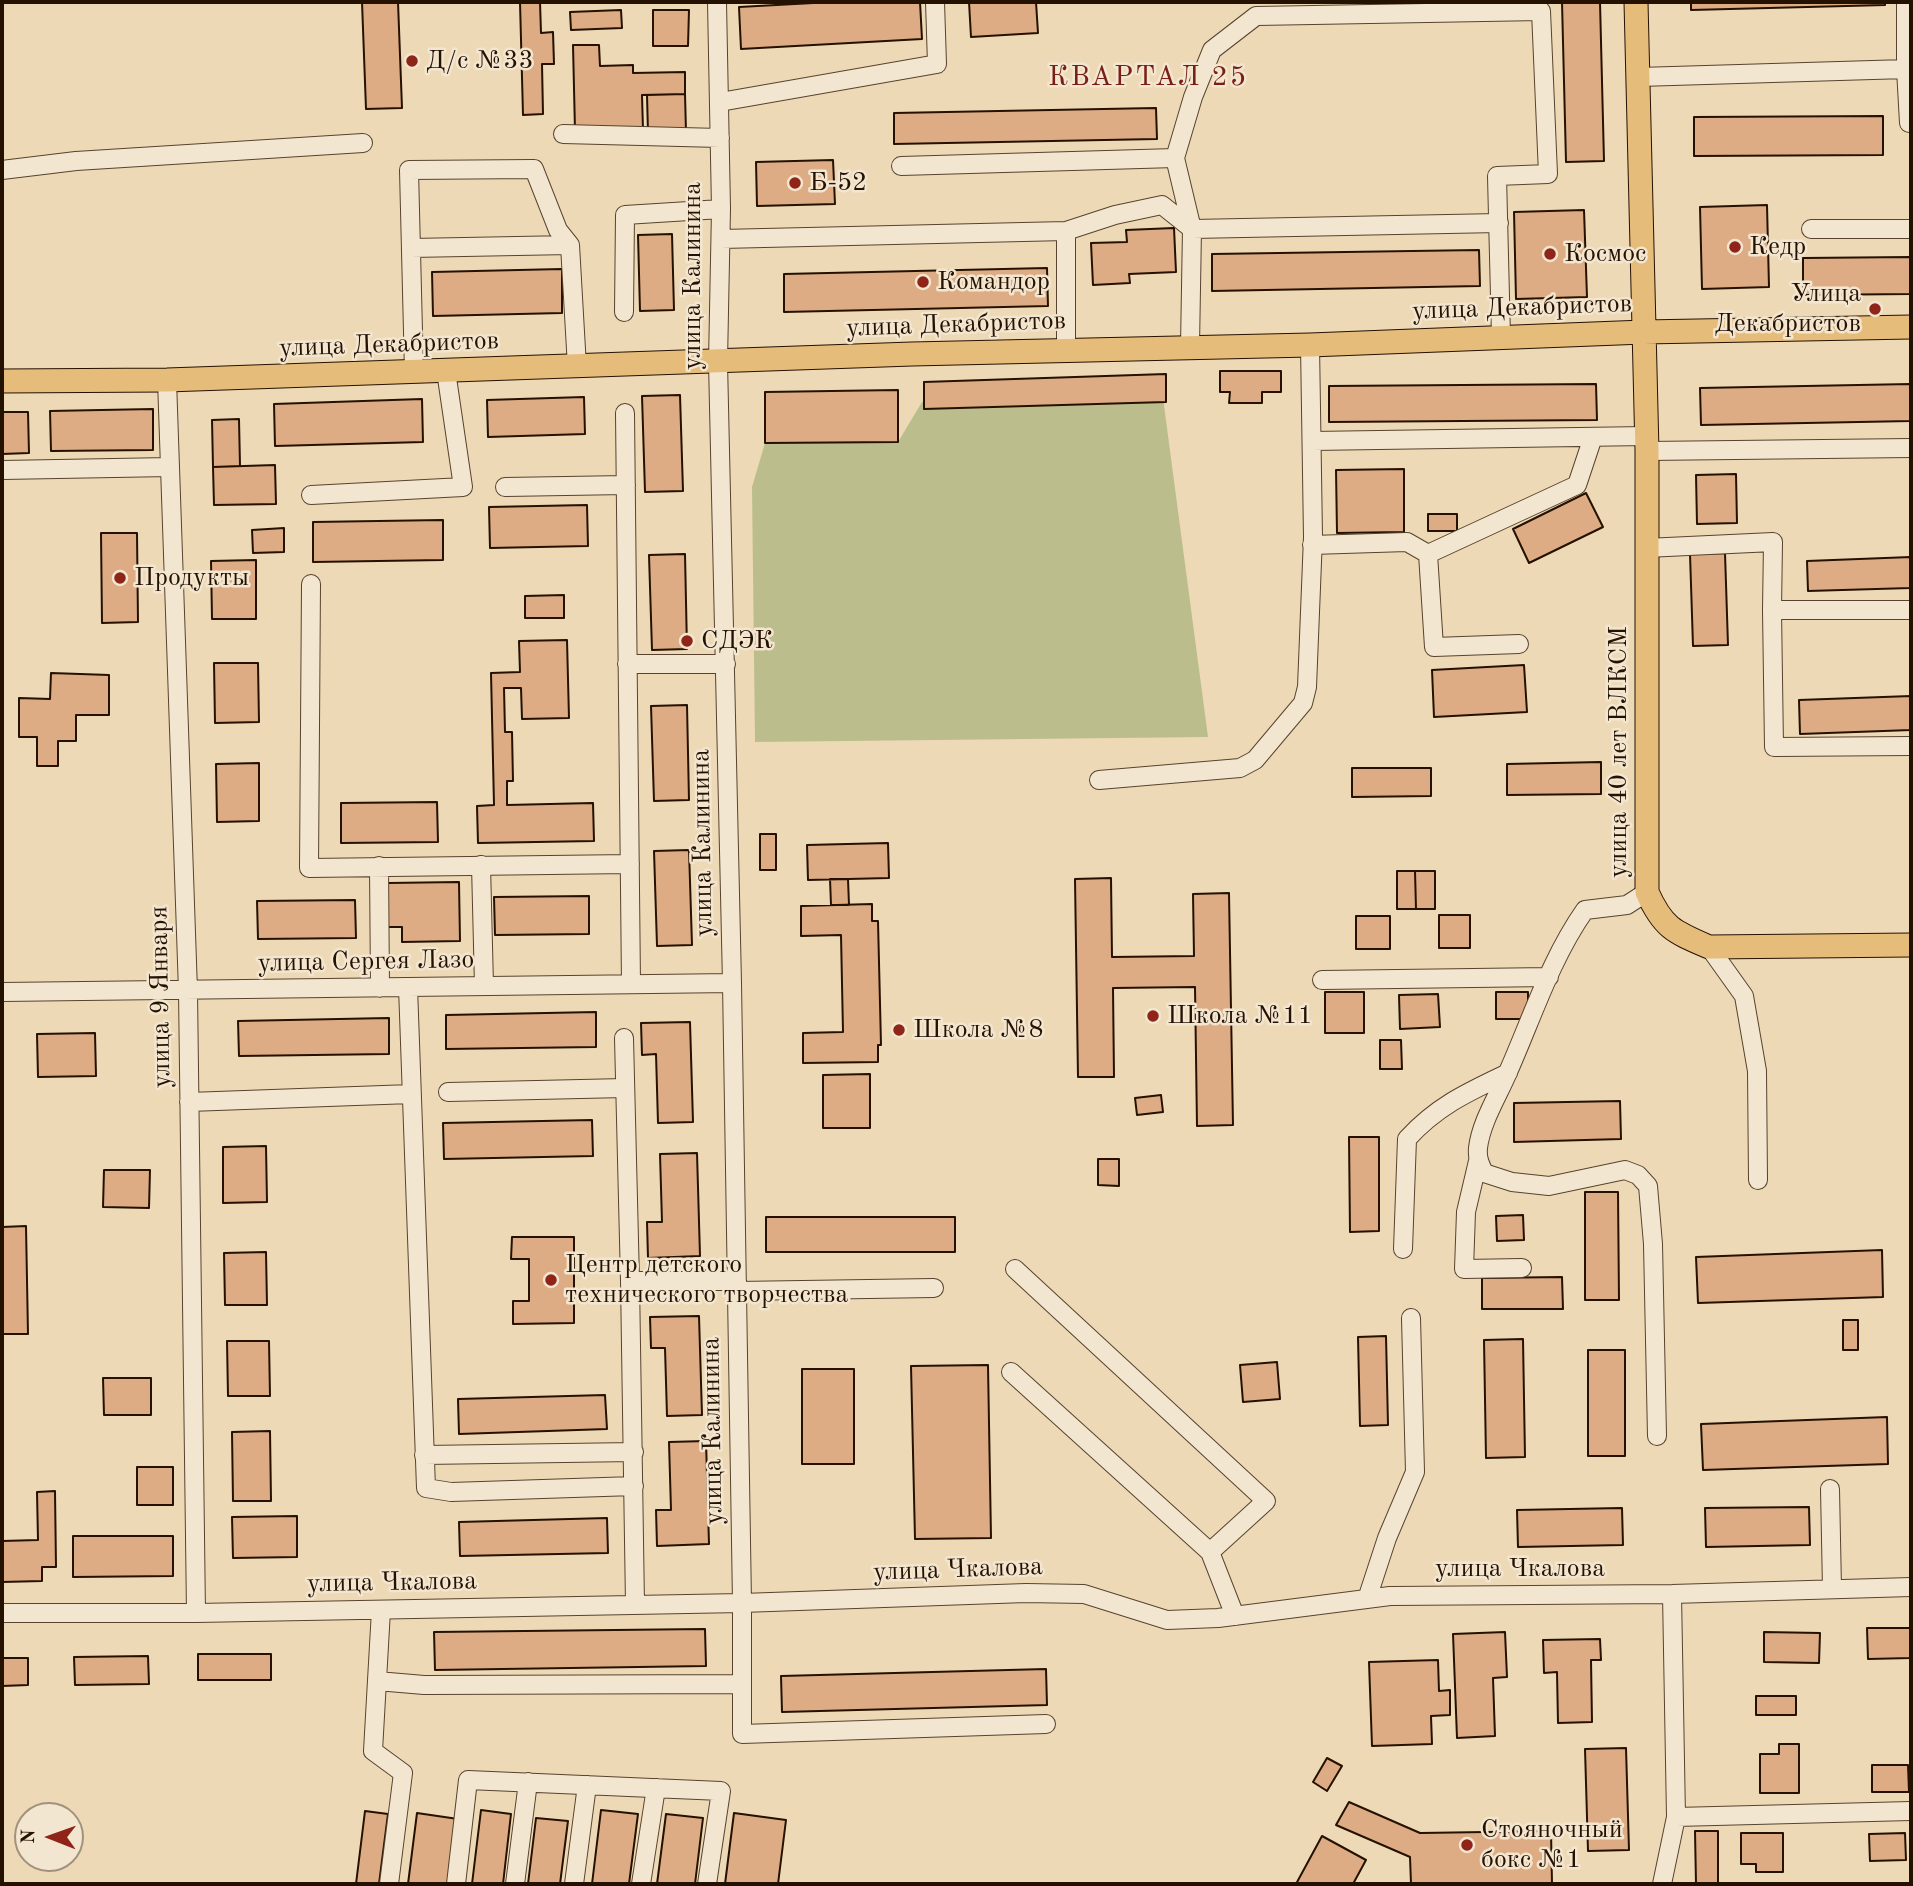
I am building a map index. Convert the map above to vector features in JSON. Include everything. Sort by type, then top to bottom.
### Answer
[{"type":"main road","name":"улица 40 лет ВЛКСМ","points":[[1636,2],[1647,443],[1647,892]]},
{"type":"main road","name":"улица Декабристов","points":[[2,381],[167,380],[912,354],[1310,345],[1644,332],[1911,327]]},
{"type":"main road","points":[[1647,892],[1658,916],[1681,935],[1709,947],[1911,945]]},
{"type":"street","name":"улица Калинина","points":[[717,2],[721,209],[718,362],[732,983],[742,1734],[1046,1724]]},
{"type":"street","points":[[719,102],[937,64],[935,2]]},
{"type":"street","points":[[1906,2],[1906,69],[1911,123]]},
{"type":"street","points":[[1190,346],[1192,229],[1175,158],[1193,97],[1212,50],[1256,16],[1541,11],[1548,174],[1497,176],[1502,337]]},
{"type":"street","points":[[1639,77],[1906,69]]},
{"type":"street","points":[[563,134],[720,138]]},
{"type":"street","points":[[2,170],[76,161],[363,143]]},
{"type":"street","points":[[901,166],[1175,158]]},
{"type":"street","points":[[414,372],[409,170],[534,169],[558,230],[570,245],[577,367]]},
{"type":"street","points":[[721,239],[1066,231],[1115,215],[1162,205],[1192,229],[1499,223]]},
{"type":"street","points":[[624,313],[625,215],[721,209]]},
{"type":"street","points":[[1811,229],[1911,229]]},
{"type":"street","points":[[1066,231],[1066,350]]},
{"type":"street","points":[[411,248],[570,245]]},
{"type":"street","points":[[1099,780],[1240,768],[1255,760],[1303,703],[1307,687],[1312,545],[1310,345]]},
{"type":"street","points":[[311,495],[463,487],[446,371]]},
{"type":"street","name":"улица 9 Января","points":[[167,380],[188,991],[196,1613]]},
{"type":"street","points":[[625,413],[631,984]]},
{"type":"street","points":[[1429,554],[1577,485],[1593,437]]},
{"type":"street","points":[[1312,441],[1593,437],[1647,443],[1911,448]]},
{"type":"street","points":[[2,470],[170,467]]},
{"type":"street","points":[[505,487],[625,485]]},
{"type":"street","points":[[1312,545],[1408,542],[1429,554]]},
{"type":"street","points":[[1646,548],[1773,542],[1774,747],[1911,746]]},
{"type":"street","points":[[1429,554],[1434,646],[1519,644]]},
{"type":"street","points":[[311,584],[309,868],[630,864]]},
{"type":"street","points":[[1772,610],[1911,610]]},
{"type":"street","points":[[627,664],[726,664]]},
{"type":"street","points":[[481,865],[484,986]]},
{"type":"street","points":[[379,866],[380,988]]},
{"type":"street","name":"улица 40 лет ВЛКСМ","points":[[1522,1268],[1464,1269],[1466,1212],[1478,1161],[1478,1146],[1487,1119],[1574,925],[1585,910],[1627,905],[1647,892]]},
{"type":"street","points":[[1709,947],[1744,996],[1757,1071],[1758,1180]]},
{"type":"street","points":[[1322,980],[1549,977]]},
{"type":"street","name":"улица Сергея Лазо","points":[[2,992],[732,983]]},
{"type":"street","points":[[408,988],[426,1488],[451,1492],[635,1486]]},
{"type":"street","points":[[624,1038],[635,1486],[635,1605]]},
{"type":"street","points":[[1404,1249],[1407,1139],[1423,1121],[1451,1101],[1508,1073]]},
{"type":"street","points":[[448,1092],[625,1088]]},
{"type":"street","points":[[189,1102],[411,1094]]},
{"type":"street","points":[[1478,1161],[1484,1173],[1512,1182],[1549,1186],[1625,1170],[1638,1175],[1648,1186],[1653,1244],[1657,1436]]},
{"type":"street","points":[[1014,1269],[1266,1501],[1210,1552]]},
{"type":"street","points":[[630,1281],[737,1286],[934,1288]]},
{"type":"street","points":[[1367,1599],[1387,1538],[1415,1472],[1410,1318]]},
{"type":"street","points":[[1011,1372],[1210,1552],[1235,1616]]},
{"type":"street","points":[[424,1455],[634,1452]]},
{"type":"street","points":[[1830,1489],[1832,1589]]},
{"type":"street","name":"улица Чкалова","points":[[2,1613],[196,1613],[742,1604],[1026,1592],[1084,1594],[1167,1620],[1235,1616],[1390,1596],[1672,1594],[1911,1587]]},
{"type":"street","points":[[1662,1884],[1676,1817],[1672,1594]]},
{"type":"street","points":[[381,1610],[373,1751],[403,1773],[389,1884]]},
{"type":"street","points":[[377,1682],[424,1685],[742,1684]]},
{"type":"street","points":[[456,1884],[468,1780],[721,1791],[707,1884]]},
{"type":"street","points":[[515,1884],[528,1782]]},
{"type":"street","points":[[574,1884],[587,1785]]},
{"type":"street","points":[[641,1884],[656,1788]]},
{"type":"street","points":[[1676,1817],[1911,1811]]},
{"type":"green space","points":[[1163,398],[1208,737],[755,742],[752,487],[765,443],[898,442],[922,402]]},
{"type":"building","points":[[362,2],[398,2],[402,108],[366,109]]},
{"type":"building","points":[[520,2],[540,2],[541,33],[553,32],[554,64],[542,64],[543,114],[523,115]]},
{"type":"building","points":[[832,2],[920,2],[922,39],[741,49],[739,7]]},
{"type":"building","points":[[969,2],[1036,2],[1038,33],[971,37]]},
{"type":"building","points":[[1562,2],[1600,2],[1604,161],[1566,162]]},
{"type":"building","points":[[1691,2],[1885,2],[1885,5],[1691,10]]},
{"type":"building","points":[[621,10],[622,28],[571,30],[570,12]]},
{"type":"building","points":[[653,10],[689,10],[688,46],[653,46]]},
{"type":"building","points":[[573,45],[599,45],[600,66],[633,65],[633,73],[685,72],[685,94],[642,95],[643,130],[575,131]]},
{"type":"building","points":[[685,94],[686,132],[648,133],[647,95]]},
{"type":"building","points":[[1156,108],[1157,139],[894,144],[894,113]]},
{"type":"building","points":[[1883,116],[1883,155],[1694,156],[1694,117]]},
{"type":"building","name":"Б-52","points":[[833,160],[835,204],[757,206],[756,162]]},
{"type":"building","name":"Кедр","points":[[1767,205],[1769,287],[1702,289],[1700,207]]},
{"type":"building","name":"Космос","points":[[1584,210],[1587,297],[1516,299],[1514,212]]},
{"type":"building","points":[[1174,228],[1176,272],[1129,274],[1130,283],[1093,285],[1091,243],[1127,242],[1126,230]]},
{"type":"building","points":[[672,234],[674,310],[640,311],[638,235]]},
{"type":"building","points":[[1479,250],[1480,286],[1212,291],[1212,254]]},
{"type":"building","points":[[1911,257],[1911,294],[1803,295],[1803,258]]},
{"type":"building","points":[[1047,268],[1048,306],[784,312],[784,274]]},
{"type":"building","points":[[562,269],[562,313],[433,316],[432,272]]},
{"type":"building","points":[[1220,371],[1281,371],[1281,392],[1262,392],[1262,403],[1229,403],[1230,392],[1220,392]]},
{"type":"building","points":[[1166,374],[1166,402],[924,409],[924,382]]},
{"type":"building","points":[[1596,384],[1597,420],[1329,422],[1329,386]]},
{"type":"building","points":[[1911,384],[1911,421],[1701,425],[1700,388]]},
{"type":"building","points":[[898,390],[898,442],[765,443],[765,392]]},
{"type":"building","points":[[680,395],[683,491],[645,492],[642,396]]},
{"type":"building","points":[[584,397],[585,434],[488,437],[487,400]]},
{"type":"building","points":[[422,399],[423,442],[275,446],[274,404]]},
{"type":"building","points":[[153,409],[153,450],[51,451],[50,411]]},
{"type":"building","points":[[2,412],[28,412],[29,453],[2,454]]},
{"type":"building","points":[[239,419],[240,466],[213,467],[212,420]]},
{"type":"building","points":[[275,465],[276,504],[214,505],[213,467]]},
{"type":"building","points":[[1404,469],[1404,532],[1337,533],[1336,470]]},
{"type":"building","points":[[1736,474],[1737,523],[1697,524],[1696,475]]},
{"type":"building","points":[[1586,493],[1603,527],[1529,563],[1513,529]]},
{"type":"building","points":[[587,505],[588,546],[490,548],[489,507]]},
{"type":"building","points":[[1428,514],[1457,514],[1457,531],[1428,531]]},
{"type":"building","points":[[443,520],[443,560],[313,562],[313,522]]},
{"type":"building","points":[[284,528],[284,552],[253,553],[252,530]]},
{"type":"building","name":"Продукты","points":[[101,533],[137,533],[138,622],[102,623]]},
{"type":"building","points":[[1725,553],[1728,645],[1693,646],[1690,554]]},
{"type":"building","points":[[685,554],[687,649],[652,650],[649,555]]},
{"type":"building","points":[[1911,557],[1911,588],[1808,591],[1807,561]]},
{"type":"building","points":[[256,560],[256,619],[212,619],[211,561]]},
{"type":"building","points":[[564,595],[564,618],[525,618],[525,596]]},
{"type":"building","points":[[567,640],[569,718],[522,719],[521,688],[504,688],[505,732],[512,732],[513,781],[507,781],[507,805],[593,803],[594,841],[478,843],[477,806],[494,805],[491,673],[520,672],[519,641]]},
{"type":"building","points":[[214,663],[258,663],[259,722],[215,723]]},
{"type":"building","points":[[1524,665],[1527,712],[1434,717],[1432,670]]},
{"type":"building","points":[[51,673],[109,675],[109,715],[76,715],[76,741],[58,741],[58,766],[37,766],[37,737],[19,737],[19,698],[50,699]]},
{"type":"building","points":[[1911,696],[1911,730],[1800,734],[1799,700]]},
{"type":"building","points":[[687,705],[689,800],[654,801],[651,706]]},
{"type":"building","points":[[1601,762],[1601,794],[1507,795],[1507,764]]},
{"type":"building","points":[[259,763],[259,821],[217,822],[216,764]]},
{"type":"building","points":[[1352,768],[1431,768],[1431,796],[1352,797]]},
{"type":"building","points":[[437,802],[438,842],[341,843],[341,803]]},
{"type":"building","points":[[760,834],[776,834],[776,870],[760,870]]},
{"type":"building","points":[[888,843],[889,878],[808,880],[807,845]]},
{"type":"building","points":[[689,850],[692,945],[657,946],[654,851]]},
{"type":"building","points":[[1397,871],[1415,871],[1416,909],[1397,909]]},
{"type":"building","points":[[1415,871],[1435,871],[1435,909],[1416,909]]},
{"type":"building","points":[[1111,878],[1112,957],[1194,956],[1193,894],[1229,893],[1233,1125],[1197,1126],[1195,987],[1113,988],[1114,1077],[1078,1077],[1075,879]]},
{"type":"building","points":[[830,879],[848,879],[849,905],[831,905]]},
{"type":"building","points":[[459,882],[460,941],[402,942],[402,927],[388,927],[388,883]]},
{"type":"building","points":[[589,896],[589,934],[495,935],[494,897]]},
{"type":"building","points":[[355,900],[356,938],[258,939],[257,901]]},
{"type":"building","points":[[872,904],[872,921],[878,921],[881,1045],[878,1045],[878,1062],[803,1063],[803,1033],[843,1032],[841,935],[801,936],[801,906]]},
{"type":"building","points":[[1439,915],[1470,915],[1470,948],[1439,948]]},
{"type":"building","points":[[1356,916],[1390,916],[1390,949],[1356,949]]},
{"type":"building","points":[[1325,992],[1364,992],[1364,1033],[1325,1033]]},
{"type":"building","points":[[1496,992],[1528,992],[1528,1019],[1496,1019]]},
{"type":"building","points":[[1438,994],[1440,1027],[1400,1029],[1399,995]]},
{"type":"building","points":[[596,1012],[596,1047],[446,1049],[446,1015]]},
{"type":"building","points":[[389,1018],[389,1054],[239,1056],[238,1021]]},
{"type":"building","points":[[690,1022],[693,1122],[658,1123],[656,1054],[642,1055],[641,1023]]},
{"type":"building","points":[[95,1033],[96,1076],[38,1077],[37,1034]]},
{"type":"building","points":[[1380,1040],[1401,1040],[1402,1069],[1380,1069]]},
{"type":"building","points":[[870,1074],[870,1128],[823,1128],[823,1075]]},
{"type":"building","points":[[1161,1095],[1163,1112],[1137,1115],[1135,1098]]},
{"type":"building","points":[[1620,1101],[1621,1139],[1514,1142],[1514,1103]]},
{"type":"building","points":[[592,1120],[593,1156],[444,1159],[443,1123]]},
{"type":"building","points":[[1349,1137],[1379,1137],[1379,1231],[1350,1232]]},
{"type":"building","points":[[266,1146],[267,1202],[223,1203],[223,1147]]},
{"type":"building","points":[[697,1153],[700,1256],[648,1258],[647,1222],[662,1222],[660,1154]]},
{"type":"building","points":[[1098,1159],[1119,1159],[1119,1186],[1098,1185]]},
{"type":"building","points":[[104,1170],[150,1170],[149,1208],[103,1207]]},
{"type":"building","points":[[1585,1192],[1618,1192],[1619,1300],[1585,1300]]},
{"type":"building","points":[[1523,1215],[1524,1240],[1497,1241],[1496,1216]]},
{"type":"building","points":[[766,1217],[955,1217],[955,1252],[766,1252]]},
{"type":"building","points":[[26,1226],[28,1334],[2,1334],[2,1227]]},
{"type":"building","name":"Центр детского технического творчества","points":[[512,1237],[574,1237],[574,1323],[513,1324],[513,1301],[529,1301],[529,1259],[511,1259]]},
{"type":"building","points":[[1882,1250],[1883,1297],[1698,1303],[1696,1257]]},
{"type":"building","points":[[266,1252],[267,1305],[225,1305],[224,1253]]},
{"type":"building","points":[[1562,1277],[1563,1309],[1482,1309],[1482,1278]]},
{"type":"building","points":[[699,1316],[702,1415],[667,1416],[665,1348],[651,1348],[650,1317]]},
{"type":"building","points":[[1843,1320],[1858,1320],[1858,1350],[1843,1350]]},
{"type":"building","points":[[1386,1336],[1388,1425],[1360,1426],[1358,1337]]},
{"type":"building","points":[[1523,1339],[1525,1457],[1486,1458],[1484,1340]]},
{"type":"building","points":[[227,1341],[269,1341],[270,1396],[228,1396]]},
{"type":"building","points":[[1588,1350],[1625,1350],[1625,1456],[1588,1456]]},
{"type":"building","points":[[1277,1362],[1280,1399],[1243,1402],[1240,1365]]},
{"type":"building","points":[[988,1365],[991,1538],[915,1539],[911,1366]]},
{"type":"building","points":[[802,1369],[854,1369],[854,1464],[802,1464]]},
{"type":"building","points":[[103,1378],[151,1378],[151,1415],[104,1415]]},
{"type":"building","points":[[605,1395],[607,1429],[459,1434],[458,1399]]},
{"type":"building","points":[[1887,1417],[1888,1464],[1703,1470],[1701,1424]]},
{"type":"building","points":[[270,1431],[271,1501],[233,1501],[232,1432]]},
{"type":"building","points":[[706,1441],[709,1544],[657,1546],[656,1510],[671,1510],[669,1442]]},
{"type":"building","points":[[137,1467],[173,1467],[173,1505],[137,1505]]},
{"type":"building","points":[[55,1491],[56,1567],[42,1567],[42,1581],[2,1582],[2,1541],[38,1540],[37,1492]]},
{"type":"building","points":[[1809,1507],[1810,1545],[1706,1547],[1705,1508]]},
{"type":"building","points":[[1622,1508],[1623,1545],[1518,1547],[1517,1510]]},
{"type":"building","points":[[297,1516],[297,1557],[233,1558],[232,1517]]},
{"type":"building","points":[[607,1518],[608,1553],[460,1556],[459,1522]]},
{"type":"building","points":[[73,1536],[173,1536],[173,1576],[73,1577]]},
{"type":"building","points":[[1867,1628],[1911,1628],[1911,1658],[1868,1659]]},
{"type":"building","points":[[705,1629],[706,1666],[435,1670],[434,1632]]},
{"type":"building","points":[[1505,1632],[1507,1677],[1493,1678],[1495,1736],[1457,1738],[1453,1634]]},
{"type":"building","points":[[1764,1632],[1820,1633],[1819,1663],[1764,1662]]},
{"type":"building","points":[[1600,1639],[1601,1660],[1591,1660],[1592,1722],[1558,1723],[1557,1672],[1544,1673],[1543,1640]]},
{"type":"building","points":[[198,1654],[271,1654],[271,1680],[198,1680]]},
{"type":"building","points":[[148,1656],[149,1684],[75,1685],[74,1657]]},
{"type":"building","points":[[2,1658],[28,1658],[28,1685],[2,1686]]},
{"type":"building","points":[[1438,1660],[1439,1691],[1450,1690],[1450,1715],[1431,1716],[1432,1744],[1372,1746],[1369,1662]]},
{"type":"building","points":[[1046,1669],[1047,1705],[782,1712],[781,1676]]},
{"type":"building","points":[[1756,1696],[1796,1696],[1796,1715],[1756,1715]]},
{"type":"building","points":[[1779,1744],[1799,1744],[1799,1793],[1760,1793],[1760,1754],[1779,1754]]},
{"type":"building","points":[[1626,1748],[1629,1850],[1588,1851],[1585,1749]]},
{"type":"building","points":[[1327,1758],[1342,1766],[1327,1791],[1313,1782]]},
{"type":"building","points":[[1872,1765],[1908,1765],[1909,1792],[1872,1792]]},
{"type":"building","name":"Стояночный бокс №1","points":[[1349,1802],[1420,1833],[1551,1831],[1552,1884],[1411,1884],[1410,1857],[1336,1825]]},
{"type":"building","points":[[481,1810],[511,1814],[503,1884],[472,1884]]},
{"type":"building","points":[[601,1810],[638,1814],[629,1884],[592,1884]]},
{"type":"building","points":[[365,1811],[388,1814],[379,1884],[356,1884]]},
{"type":"building","points":[[417,1813],[458,1819],[450,1884],[408,1884]]},
{"type":"building","points":[[734,1813],[786,1820],[778,1884],[725,1884]]},
{"type":"building","points":[[666,1814],[703,1818],[695,1884],[657,1884]]},
{"type":"building","points":[[536,1818],[568,1821],[560,1884],[528,1884]]},
{"type":"building","points":[[1695,1831],[1718,1831],[1718,1884],[1696,1884]]},
{"type":"building","points":[[1741,1833],[1783,1833],[1783,1872],[1756,1872],[1756,1864],[1741,1864]]},
{"type":"building","points":[[1905,1833],[1906,1860],[1870,1861],[1869,1834]]},
{"type":"building","points":[[1322,1836],[1366,1860],[1353,1884],[1296,1884]]},
{"type":"place","name":"Д/с №33","points":[[412,61]]},
{"type":"place","name":"Б-52","points":[[795,183]]},
{"type":"place","name":"Кедр","points":[[1735,247]]},
{"type":"place","name":"Космос","points":[[1550,254]]},
{"type":"place","name":"Командор","points":[[923,282]]},
{"type":"place","name":"Улица Декабристов","points":[[1875,309]]},
{"type":"place","name":"Продукты","points":[[120,578]]},
{"type":"place","name":"СДЭК","points":[[687,641]]},
{"type":"place","name":"Школа №11","points":[[1153,1016]]},
{"type":"place","name":"Школа №8","points":[[899,1030]]},
{"type":"place","name":"Центр детского технического творчества","points":[[551,1280]]},
{"type":"place","name":"Стояночный бокс №1","points":[[1467,1845]]},
{"type":"district","name":"КВАРТАЛ 25","points":[[1148,78]]}]
